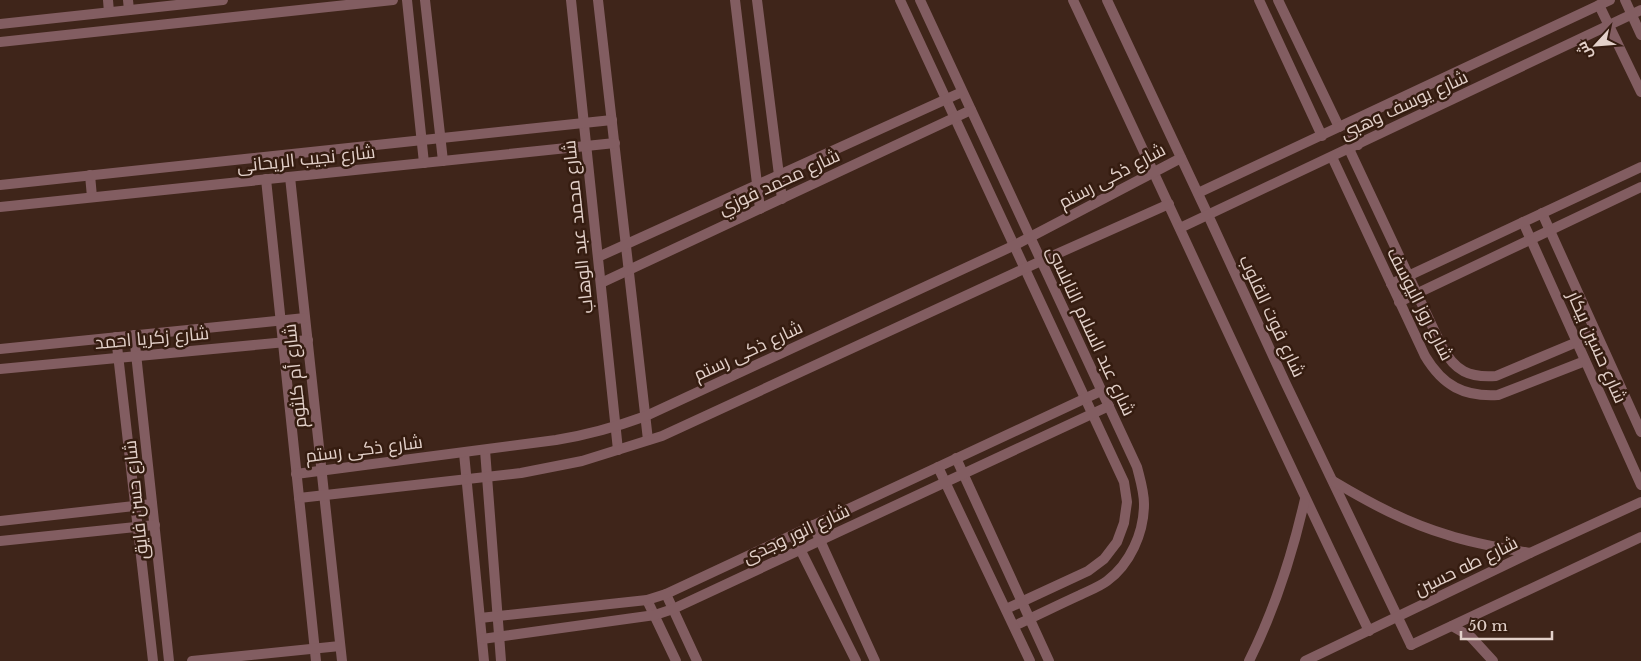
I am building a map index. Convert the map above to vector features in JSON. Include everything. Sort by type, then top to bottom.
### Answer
[{"type":"street","points":[[108,0],[109,12]]},
{"type":"street","points":[[0,24],[109,12],[129,5],[223,0]]},
{"type":"street","points":[[0,42],[393,0]]},
{"type":"street","points":[[407,0],[424,163]]},
{"type":"street","points":[[425,0],[444,161]]},
{"type":"street","name":"شارع محمد عبد الوهاب","points":[[571,0],[618,450]]},
{"type":"street","points":[[598,0],[648,440]]},
{"type":"street","points":[[735,0],[760,209]]},
{"type":"street","points":[[757,0],[782,199]]},
{"type":"street","name":"شارع عبد السلام النابلسى","points":[[900,0],[1094,413],[1124,482],[1127,502],[1124,523],[1116,542],[1104,559],[1088,571],[1006,608]]},
{"type":"street","name":"شارع عبد السلام النابلسى","points":[[920,0],[1137,467],[1143,488],[1142,523],[1130,556],[1119,570],[1106,582],[1014,626]]},
{"type":"street","points":[[1073,0],[1305,499],[1369,631]]},
{"type":"street","name":"شارع قوت القلوب","points":[[1107,0],[1285,382],[1411,645],[1452,626]]},
{"type":"street","points":[[1259,0],[1322,136]]},
{"type":"street","points":[[1278,0],[1343,126]]},
{"type":"street","name":"شارع يوسف وهبى","points":[[1198,193],[1610,0]]},
{"type":"street","points":[[1625,0],[1636,12],[1641,35]]},
{"type":"street","points":[[1599,5],[1641,92]]},
{"type":"street","name":"شارع يوسف وهبى","points":[[1180,228],[1636,12]]},
{"type":"street","name":"شارع محمد فوزي","points":[[598,257],[962,92]]},
{"type":"street","name":"شارع محمد فوزي","points":[[600,283],[971,110]]},
{"type":"street","name":"شارع نجيب الريحانى","points":[[0,185],[612,120]]},
{"type":"street","name":"شارع روز اليوسف","points":[[1343,126],[1416,294],[1448,359],[1458,368],[1470,374],[1483,377]]},
{"type":"street","name":"شارع نجيب الريحانى","points":[[0,207],[614,143]]},
{"type":"street","name":"شارع روز اليوسف","points":[[1332,157],[1425,356],[1443,380],[1455,388],[1469,393],[1483,396],[1498,395],[1585,360]]},
{"type":"street","name":"شارع ذكى رستم","points":[[296,474],[556,440],[616,427],[646,416],[1015,245],[1181,158]]},
{"type":"street","points":[[1391,284],[1641,167]]},
{"type":"street","points":[[90,175],[92,197]]},
{"type":"street","name":"شارع أم كلثوم","points":[[290,177],[342,661]]},
{"type":"street","name":"شارع أم كلثوم","points":[[266,179],[316,661]]},
{"type":"street","points":[[1399,302],[1641,187]]},
{"type":"street","points":[[299,498],[521,473],[582,460],[662,436],[1169,204]]},
{"type":"street","name":"شارع حسين بيكار","points":[[1542,214],[1641,432]]},
{"type":"street","name":"شارع حسين بيكار","points":[[1523,222],[1641,485]]},
{"type":"street","name":"شارع زكريا احمد","points":[[0,349],[305,318]]},
{"type":"street","points":[[1483,396],[1483,377],[1496,376],[1596,333]]},
{"type":"street","name":"شارع حسن فايق","points":[[134,336],[169,661]]},
{"type":"street","name":"شارع حسن فايق","points":[[116,337],[153,661]]},
{"type":"street","name":"شارع زكريا احمد","points":[[0,369],[308,340]]},
{"type":"street","name":"شارع انور وجدى","points":[[480,618],[647,600],[666,594],[1101,391]]},
{"type":"street","name":"شارع انور وجدى","points":[[482,639],[655,615],[673,609],[1109,406]]},
{"type":"street","points":[[485,450],[501,661]]},
{"type":"street","points":[[464,453],[484,661]]},
{"type":"street","points":[[956,458],[1049,661]]},
{"type":"street","points":[[938,467],[1030,661]]},
{"type":"street","points":[[1332,480],[1369,502],[1407,520],[1439,532],[1488,546],[1530,553]]},
{"type":"street","points":[[1249,661],[1285,576],[1305,499]]},
{"type":"street","name":"شارع طه حسين","points":[[1305,661],[1641,502]]},
{"type":"street","points":[[0,521],[152,504]]},
{"type":"street","points":[[0,541],[155,525]]},
{"type":"street","points":[[813,525],[875,661]]},
{"type":"street","points":[[793,534],[856,661]]},
{"type":"street","points":[[1452,626],[1641,537]]},
{"type":"street","points":[[666,594],[697,661]]},
{"type":"street","points":[[647,600],[676,661]]},
{"type":"street","points":[[1452,626],[1477,642],[1493,661]]},
{"type":"street","points":[[192,661],[340,646]]}]
